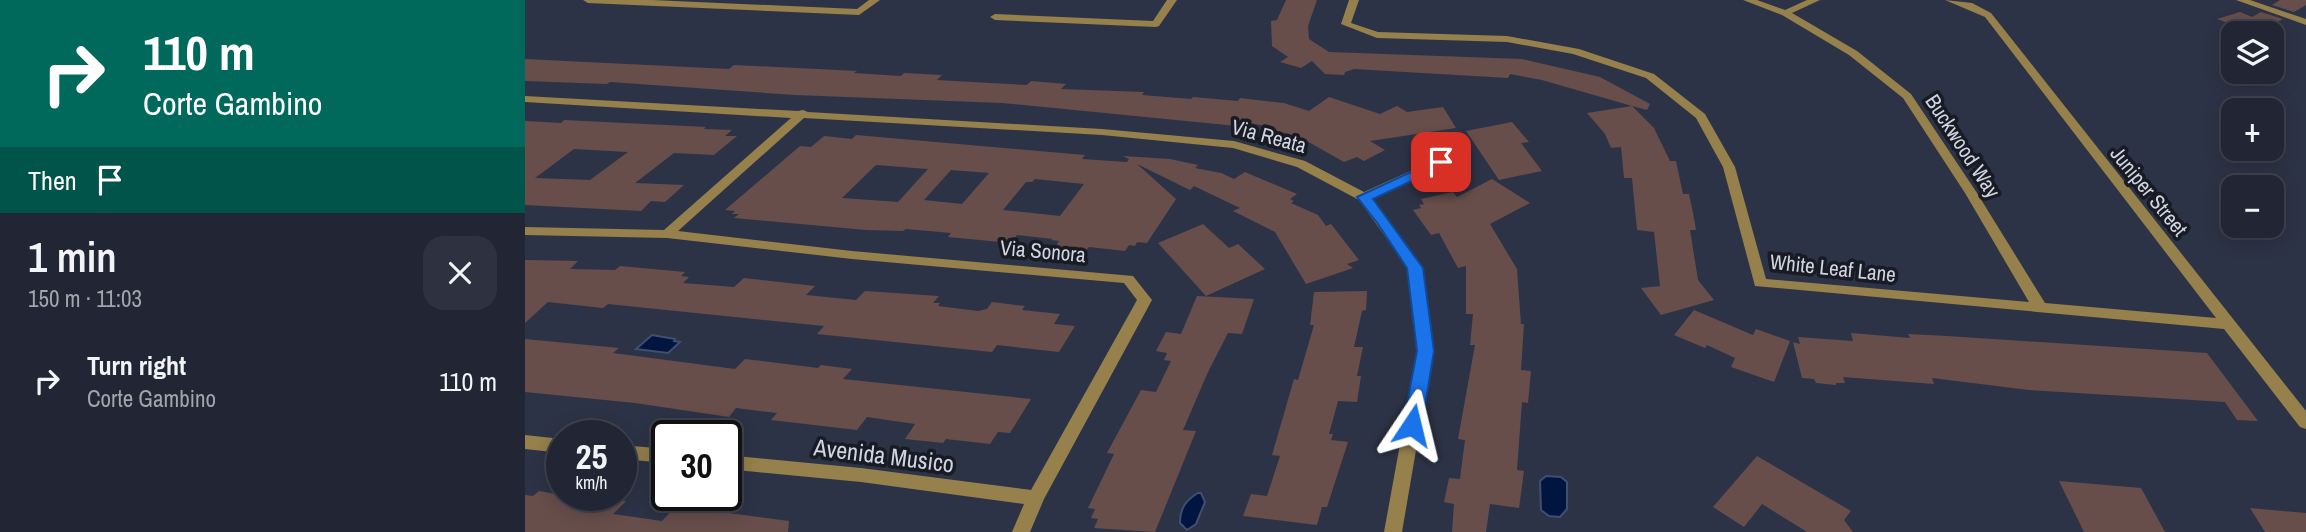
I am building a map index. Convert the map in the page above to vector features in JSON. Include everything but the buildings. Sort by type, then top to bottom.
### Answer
[{"type":"street","points":[[588,0],[859,12],[875,0]]},
{"type":"street","points":[[995,17],[1156,24],[1172,0]]},
{"type":"street","name":"White Leaf Lane","points":[[1354,0],[1346,24],[1377,34],[1507,39],[1575,51],[1650,76],[1702,116],[1729,167],[1760,283],[2227,324]]},
{"type":"street","name":"Buckwood Way","points":[[1748,0],[1785,13],[1853,53],[1907,96],[2039,306]]},
{"type":"street","points":[[1785,13],[1815,0]]},
{"type":"street","name":"Juniper Street","points":[[1950,0],[1969,5],[1988,15],[2306,423]]},
{"type":"street","points":[[2241,0],[2306,22]]},
{"type":"street","name":"Via Reata","points":[[525,99],[1089,131],[1234,145],[1301,164],[1364,197],[1415,268],[1425,351],[1393,532]]},
{"type":"street","points":[[525,231],[667,234],[803,113]]},
{"type":"street","points":[[1364,197],[1441,162]]},
{"type":"street","name":"Via Sonora","points":[[667,234],[866,256],[1128,279],[1145,300],[1036,498],[1021,532]]},
{"type":"street","points":[[525,442],[546,444]]},
{"type":"street","name":"Avenida Musico","points":[[742,464],[861,475],[1036,498]]},
{"type":"water","points":[[652,335],[680,342],[668,353],[636,349]]},
{"type":"water","points":[[1546,476],[1561,477],[1567,482],[1567,509],[1560,517],[1549,516],[1541,510],[1540,481]]},
{"type":"water","points":[[1201,493],[1205,502],[1196,524],[1187,530],[1180,523],[1181,513],[1187,502]]},
{"type":"route","points":[[1412,425],[1425,351],[1415,268],[1364,197],[1441,162]]}]
